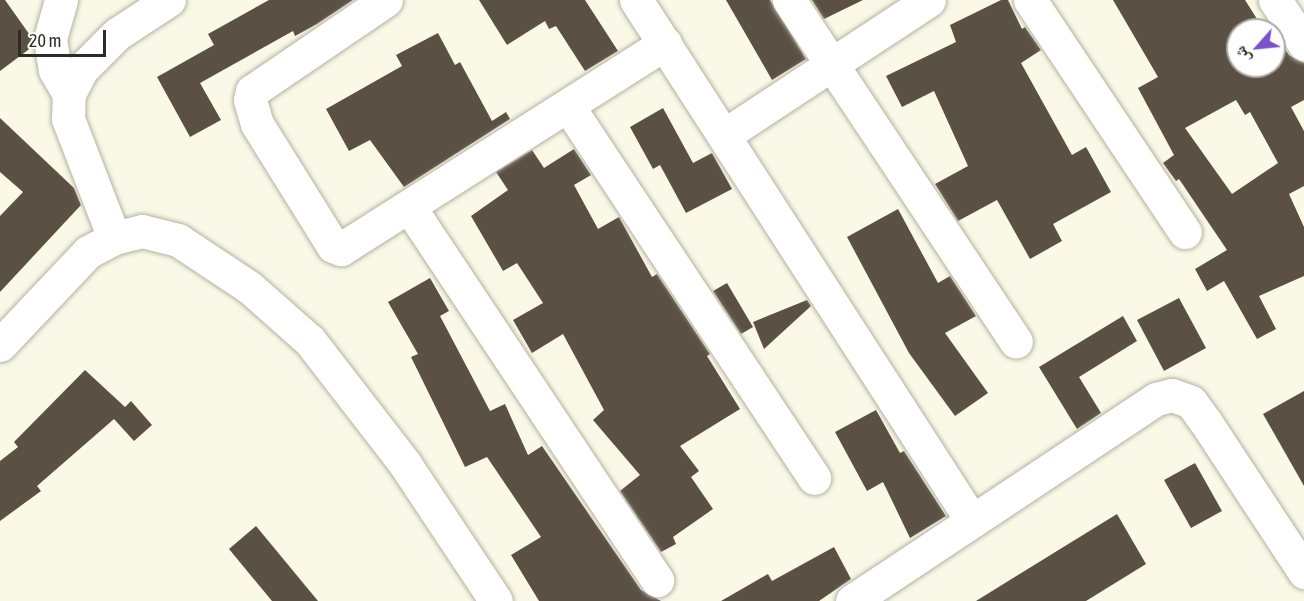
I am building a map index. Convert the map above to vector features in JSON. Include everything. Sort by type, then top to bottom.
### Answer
[{"type":"street","points":[[61,0],[50,39],[55,70],[69,94]]},
{"type":"street","points":[[114,238],[68,119],[69,94],[81,70],[117,34],[169,0]]},
{"type":"street","points":[[386,0],[252,91],[251,109],[333,246],[341,249],[363,238],[665,43]]},
{"type":"street","points":[[636,0],[726,134],[972,521]]},
{"type":"street","points":[[789,0],[1016,342]]},
{"type":"street","points":[[726,134],[929,0]]},
{"type":"street","points":[[1030,0],[1185,232]]},
{"type":"street","points":[[1275,0],[1304,44]]},
{"type":"street","points":[[568,105],[814,478]]},
{"type":"street","points":[[410,208],[657,580]]},
{"type":"street","points":[[0,345],[88,252],[114,238],[142,231],[178,240],[249,287],[310,341],[346,383],[405,464],[496,601]]},
{"type":"street","points":[[852,601],[1156,399],[1172,395],[1191,402],[1205,420],[1304,572]]},
{"type":"building","points":[[0,0],[5,0],[32,38],[32,47],[0,71]]},
{"type":"building","points":[[269,0],[353,0],[295,36],[293,31],[200,83],[221,120],[190,137],[157,77],[214,45],[208,34]]},
{"type":"building","points":[[479,0],[585,0],[618,51],[585,71],[556,26],[549,29],[545,21],[507,45]]},
{"type":"building","points":[[726,0],[770,0],[806,59],[772,80]]},
{"type":"building","points":[[812,0],[863,0],[824,19]]},
{"type":"building","points":[[1001,0],[1008,0],[1022,29],[1025,27],[1041,50],[1021,63],[1072,155],[1086,147],[1111,192],[1053,224],[1062,241],[1030,259],[997,200],[958,221],[935,184],[968,166],[934,91],[902,107],[886,76],[956,42],[950,25]]},
{"type":"building","points":[[1113,0],[1245,0],[1256,18],[1226,18],[1226,78],[1286,78],[1286,51],[1289,55],[1304,63],[1304,100],[1291,107],[1304,131],[1304,186],[1289,194],[1304,227],[1304,276],[1259,296],[1276,329],[1257,339],[1224,281],[1207,291],[1195,269],[1227,250],[1179,179],[1176,181],[1163,163],[1174,155],[1138,88],[1158,77]],"holes":[[[1236,100],[1245,115],[1250,112],[1278,163],[1232,194],[1185,128]]]},
{"type":"building","points":[[438,33],[455,65],[460,62],[492,121],[506,112],[510,119],[404,187],[370,140],[349,151],[326,109],[402,66],[396,55]]},
{"type":"building","points":[[663,108],[693,163],[712,153],[732,189],[686,213],[660,165],[653,169],[630,127]]},
{"type":"building","points":[[0,118],[74,188],[81,205],[0,292],[0,216],[23,192],[0,172]]},
{"type":"building","points":[[574,149],[591,175],[574,185],[598,229],[619,217],[652,277],[657,274],[710,354],[707,356],[740,409],[680,446],[699,471],[691,477],[713,509],[673,537],[676,544],[661,552],[620,491],[640,475],[593,420],[604,410],[563,334],[532,353],[513,320],[543,303],[517,263],[503,271],[471,216],[508,190],[496,172],[532,150],[544,168]]},
{"type":"building","points":[[898,209],[938,283],[950,276],[976,316],[945,333],[988,393],[955,416],[909,353],[847,237]]},
{"type":"building","points":[[430,278],[449,311],[440,316],[490,411],[505,404],[528,455],[542,446],[641,590],[661,601],[539,601],[511,555],[541,537],[487,457],[465,467],[411,357],[418,354],[388,302]]},
{"type":"building","points":[[727,283],[753,327],[741,334],[713,291]]},
{"type":"building","points":[[1179,298],[1206,348],[1164,371],[1137,320]]},
{"type":"building","points":[[807,300],[811,306],[764,349],[753,322]]},
{"type":"building","points":[[1123,316],[1137,341],[1079,377],[1101,413],[1077,429],[1039,367]]},
{"type":"building","points":[[85,370],[125,407],[131,401],[152,425],[134,441],[114,419],[37,486],[41,491],[0,521],[0,461],[18,447],[14,442]]},
{"type":"building","points":[[1304,391],[1304,486],[1263,414]]},
{"type":"building","points":[[876,410],[900,453],[904,451],[946,516],[910,538],[883,482],[867,491],[835,432]]},
{"type":"building","points":[[1195,463],[1222,511],[1191,528],[1164,480]]},
{"type":"building","points":[[1117,514],[1146,564],[1086,601],[976,601]]},
{"type":"building","points":[[256,526],[318,601],[272,601],[229,549]]},
{"type":"building","points":[[834,547],[851,579],[819,601],[721,601],[768,574],[772,581]]}]
